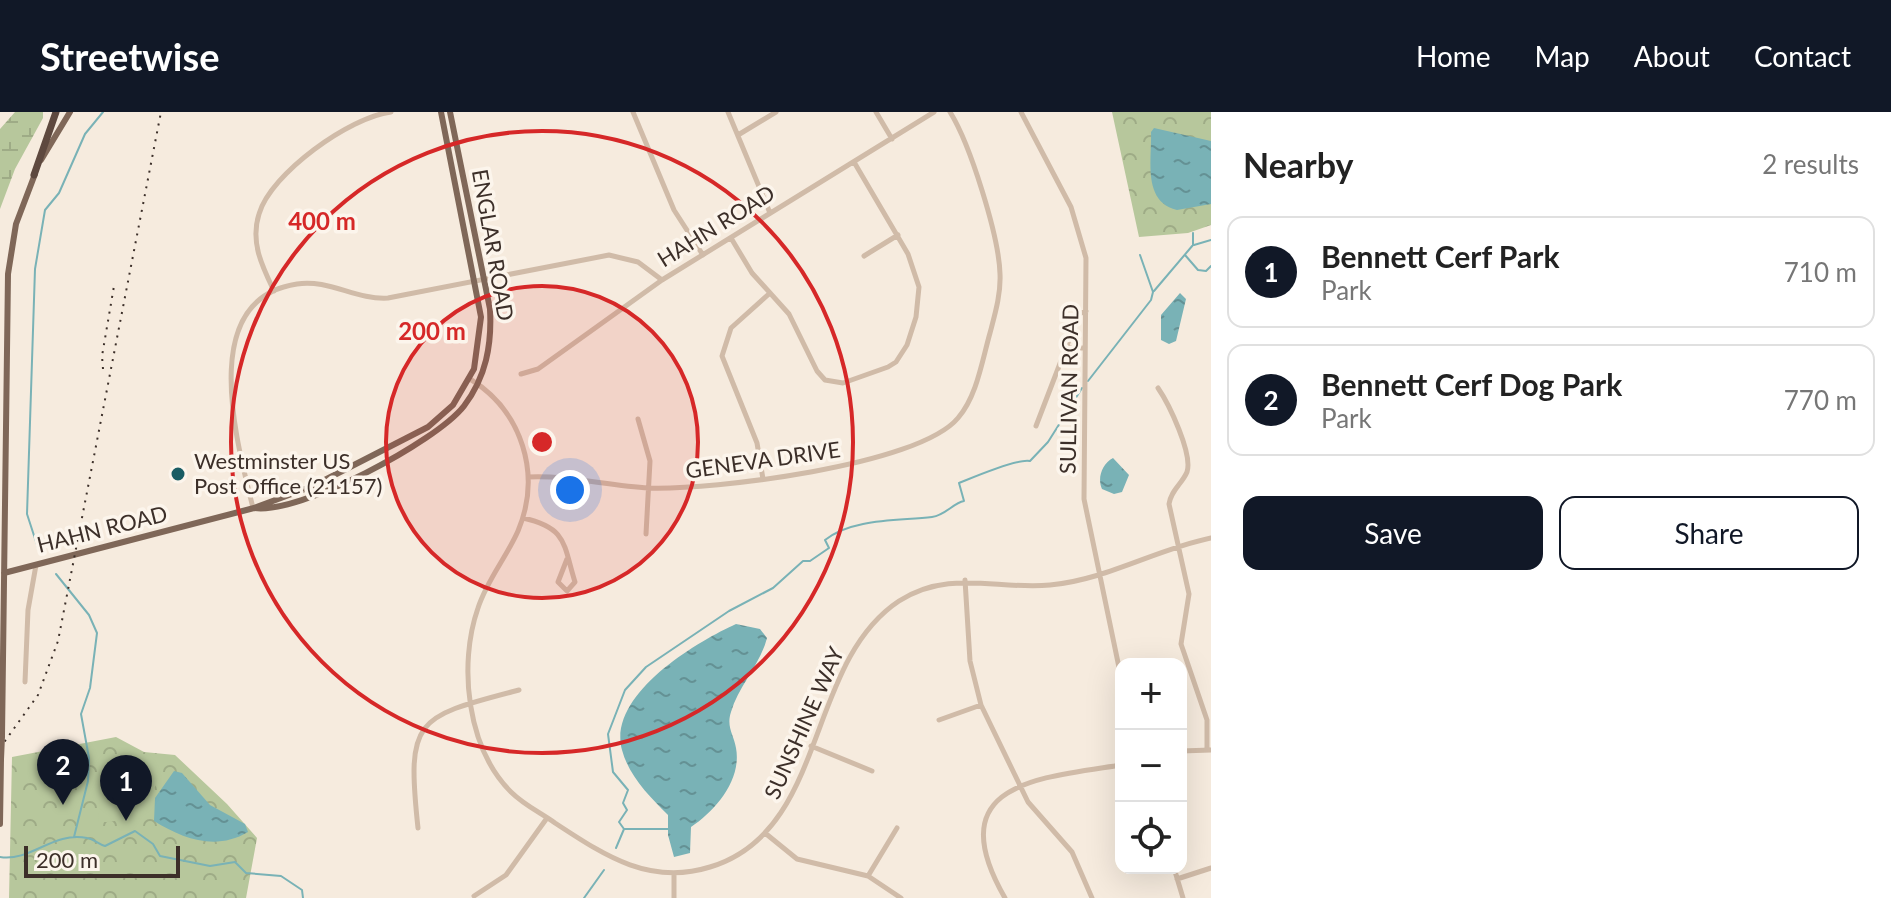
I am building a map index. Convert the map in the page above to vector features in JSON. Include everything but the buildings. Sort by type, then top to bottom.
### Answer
[{"type":"highway","points":[[34,175],[56,112]]},
{"type":"main road","points":[[0,824],[4,274],[16,224],[34,175],[70,112]]},
{"type":"main road","name":"ENGLAR ROAD","points":[[441,112],[475,279],[481,337],[470,379]]},
{"type":"main road","name":"ENGLAR ROAD","points":[[450,112],[490,309],[491,340],[478,384]]},
{"type":"main road","name":"HAHN ROAD","points":[[4,573],[254,508],[338,475],[428,427],[453,405],[470,379]]},
{"type":"main road","name":"HAHN ROAD","points":[[254,508],[281,507],[329,490],[424,441],[452,420],[478,384]]},
{"type":"street","points":[[274,291],[262,266],[255,236],[259,214],[267,196],[345,127],[367,116],[391,112]]},
{"type":"street","points":[[633,112],[674,210],[703,255]]},
{"type":"street","points":[[728,112],[770,213]]},
{"type":"street","points":[[738,135],[776,112]]},
{"type":"street","points":[[876,112],[892,139]]},
{"type":"street","name":"HAHN ROAD","points":[[521,374],[538,369],[662,280],[934,112]]},
{"type":"street","name":"GENEVA DRIVE","points":[[528,477],[650,488],[698,487],[839,467],[935,436],[951,427],[968,404],[994,316],[1000,274],[969,148],[950,112]]},
{"type":"street","name":"SULLIVAN ROAD","points":[[1021,112],[1078,224],[1086,258],[1083,485],[1117,658]]},
{"type":"street","points":[[731,238],[752,273],[789,314],[817,371],[825,380],[837,384],[849,382],[888,367],[900,358],[907,345],[919,296],[917,279],[898,235],[854,162]]},
{"type":"street","points":[[864,256],[898,235]]},
{"type":"street","points":[[254,508],[242,460],[231,355],[245,315],[274,291],[315,284],[382,299],[609,255],[638,262],[662,280]]},
{"type":"street","points":[[763,479],[757,443],[722,356],[731,328],[770,293]]},
{"type":"street","points":[[1036,426],[1079,314],[1086,310]]},
{"type":"street","points":[[1066,348],[1085,348]]},
{"type":"street","name":"SUNSHINE WAY","points":[[470,379],[498,399],[512,418],[523,445],[528,477],[523,518],[487,584],[475,617],[468,658],[471,703],[480,738],[497,775],[518,798],[615,861],[647,871],[674,873],[703,869],[728,860],[765,833],[788,801],[850,655],[876,621],[916,592],[965,580],[1045,585],[1098,573],[1211,538]]},
{"type":"street","points":[[1158,388],[1188,458],[1184,478],[1170,495],[1169,504],[1189,594],[1181,644],[1207,720],[1209,750],[1187,751]]},
{"type":"street","points":[[638,419],[648,449],[650,488],[646,534]]},
{"type":"street","points":[[523,518],[554,527],[567,559],[575,582],[567,591],[558,582],[567,559]]},
{"type":"street","points":[[25,682],[28,610],[36,565]]},
{"type":"street","points":[[965,580],[970,661],[981,705],[1018,785],[1036,813],[1072,852],[1092,898]]},
{"type":"street","points":[[418,828],[412,766],[418,740],[443,711],[519,690]]},
{"type":"street","points":[[939,720],[981,705]]},
{"type":"street","points":[[811,746],[872,771]]},
{"type":"street","points":[[1005,898],[987,863],[984,831],[998,802],[1018,785],[1053,774],[1115,766]]},
{"type":"street","points":[[474,896],[506,875],[547,818]]},
{"type":"street","points":[[868,876],[897,828]]},
{"type":"street","points":[[765,833],[789,854],[806,863],[868,876],[901,898]]},
{"type":"street","points":[[1177,879],[1211,868]]},
{"type":"street","points":[[674,873],[674,898]]},
{"type":"street","points":[[1176,874],[1183,898]]},
{"type":"green space","points":[[15,112],[43,112],[43,118],[15,169],[0,209],[0,129]]},
{"type":"green space","points":[[1112,112],[1211,112],[1211,225],[1188,233],[1139,237]]},
{"type":"green space","points":[[116,737],[144,752],[175,755],[227,804],[257,838],[246,898],[9,898],[12,757]]},
{"type":"green space","points":[[108,769],[157,779],[149,799],[136,812],[119,820],[98,822],[103,772]]},
{"type":"water","points":[[1154,128],[1211,141],[1211,204],[1177,210],[1158,198],[1150,166],[1151,132]]},
{"type":"water","points":[[1180,293],[1186,299],[1176,341],[1169,344],[1161,340],[1161,315]]},
{"type":"water","points":[[1113,458],[1129,475],[1122,492],[1114,494],[1102,489],[1100,480],[1103,468]]},
{"type":"water","points":[[736,624],[760,629],[767,638],[730,717],[736,748],[735,772],[725,794],[691,827],[690,853],[674,857],[668,835],[668,815],[629,768],[622,750],[621,730],[628,710],[658,673],[678,657]]},
{"type":"water","points":[[174,771],[182,773],[210,805],[245,824],[248,832],[236,838],[212,842],[176,833],[154,821],[155,798]]},
{"type":"waterway","points":[[40,554],[27,514],[35,269],[45,210],[59,193],[85,134],[103,112]]},
{"type":"waterway","points":[[1154,291],[1193,245],[1193,233]]},
{"type":"waterway","points":[[1194,245],[1211,240]]},
{"type":"waterway","points":[[1088,381],[1151,300],[1153,292],[1140,255]]},
{"type":"waterway","points":[[1185,255],[1198,270],[1206,271],[1211,266]]},
{"type":"waterway","points":[[616,848],[624,829],[619,822],[627,810],[623,803],[628,790],[613,772],[608,734],[625,690],[646,667],[729,611],[773,588],[803,561],[810,561],[829,548],[825,540],[836,533],[862,524],[937,516],[964,501],[959,483],[1006,465],[1030,461],[1048,442],[1082,388]]},
{"type":"waterway","points":[[56,574],[89,615],[97,633],[90,688],[81,714],[89,758],[88,781],[74,837]]},
{"type":"waterway","points":[[624,829],[669,829]]},
{"type":"waterway","points":[[0,857],[22,855],[75,837],[105,846],[135,831],[153,844],[160,856],[210,866],[235,862],[246,873],[281,876],[302,890],[303,898]]},
{"type":"waterway","points":[[584,898],[604,870]]},
{"type":"railway","points":[[0,748],[38,695],[58,641],[161,112]]},
{"type":"railway","points":[[103,369],[102,356],[114,286]]},
{"type":"place","name":"Westminster US Post Office (21157)","points":[[178,474]]},
{"type":"place","name":"Bennett Cerf Dog Park","points":[[63,805]]},
{"type":"place","name":"Bennett Cerf Park","points":[[126,821]]}]
